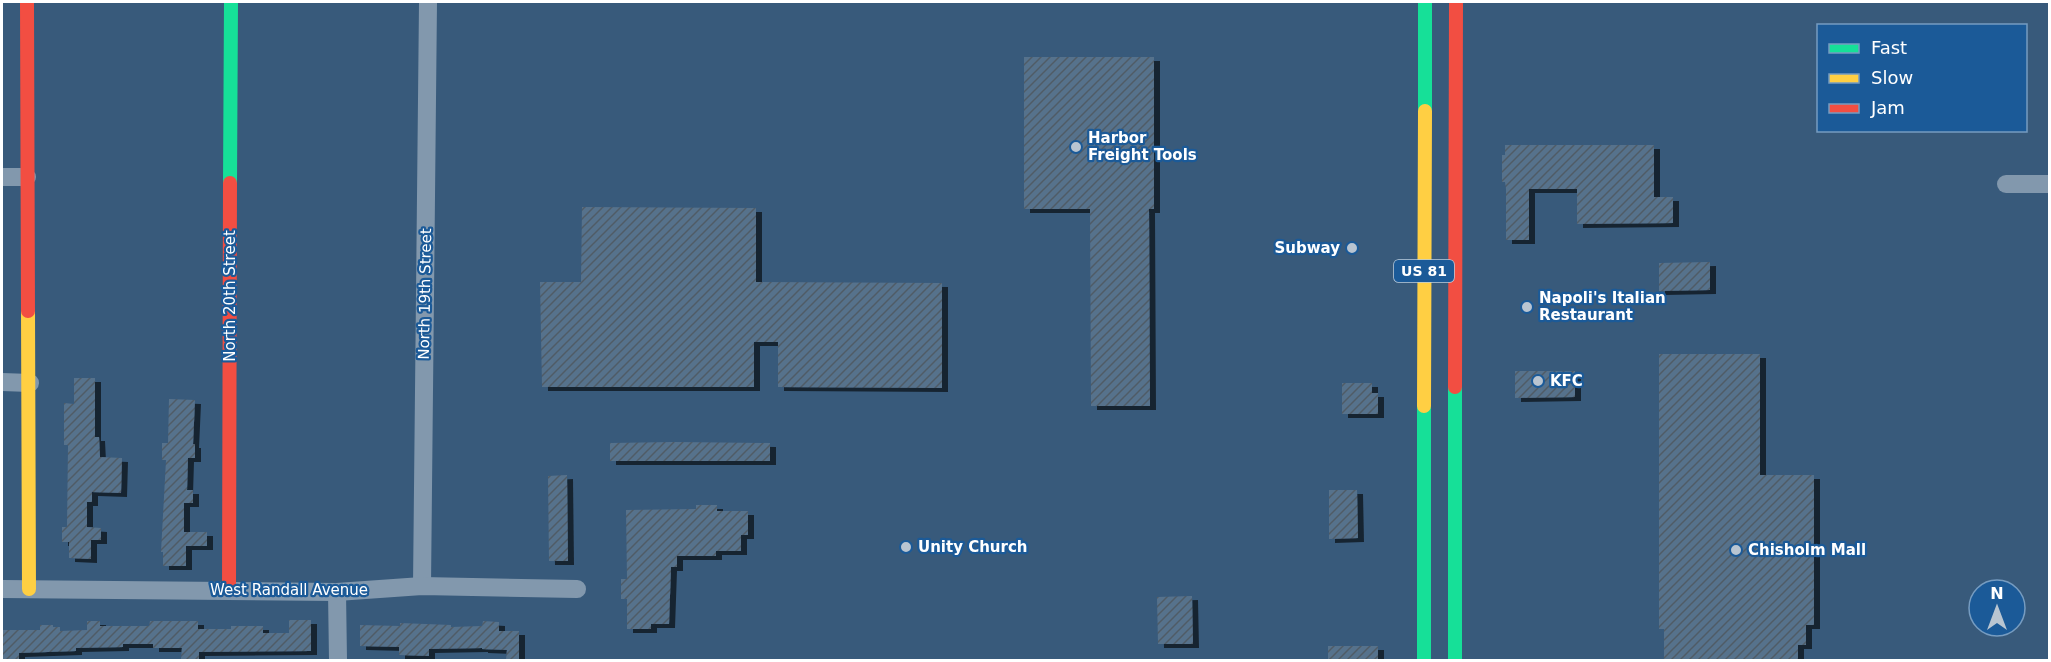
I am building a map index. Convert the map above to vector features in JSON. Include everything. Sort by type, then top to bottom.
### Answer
[{"type":"main road","points":[[27,2],[29,589]]},
{"type":"main road","name":"North 20th Street","points":[[229,590],[231,2]]},
{"type":"main road","name":"US 81","points":[[1424,660],[1425,2]]},
{"type":"main road","name":"US 81","points":[[1455,660],[1456,2]]},
{"type":"street","name":"North 19th Street","points":[[422,586],[428,2]]},
{"type":"street","points":[[2,177],[27,177]]},
{"type":"street","points":[[2006,184],[2049,184]]},
{"type":"street","points":[[2,382],[30,383]]},
{"type":"street","name":"West Randall Avenue","points":[[2,589],[338,592],[422,586],[577,589]]},
{"type":"street","points":[[338,592],[338,660]]},
{"type":"building","points":[[1024,57],[1154,57],[1154,209],[1149,209],[1150,406],[1091,406],[1090,209],[1024,209]]},
{"type":"building","points":[[1505,145],[1654,145],[1654,197],[1673,197],[1673,223],[1577,224],[1577,189],[1529,189],[1529,240],[1506,240],[1506,189],[1505,182],[1502,182],[1502,155],[1505,155]]},
{"type":"building","points":[[582,207],[756,208],[756,282],[942,283],[942,388],[778,387],[778,342],[754,342],[754,387],[542,387],[540,282],[581,282]]},
{"type":"building","points":[[1710,262],[1710,290],[1659,291],[1659,263]]},
{"type":"building","name":"Chisholm Mall","points":[[1659,354],[1760,354],[1760,475],[1814,475],[1814,625],[1806,625],[1806,645],[1798,645],[1798,660],[1664,660],[1664,629],[1659,629]]},
{"type":"building","points":[[1515,371],[1575,371],[1575,397],[1515,398]]},
{"type":"building","points":[[74,378],[95,378],[95,437],[99,437],[100,457],[122,458],[121,493],[92,492],[92,502],[87,502],[87,527],[101,528],[101,540],[91,540],[91,559],[69,558],[69,542],[62,542],[62,527],[67,527],[68,445],[64,445],[64,403],[74,404]]},
{"type":"building","points":[[1342,383],[1372,383],[1372,393],[1378,393],[1378,414],[1342,414]]},
{"type":"building","points":[[169,399],[195,400],[193,444],[195,444],[195,458],[188,458],[187,490],[193,490],[193,503],[184,503],[184,532],[207,532],[207,546],[186,546],[186,566],[163,566],[163,552],[161,552],[166,460],[162,460],[162,443],[168,443]]},
{"type":"building","points":[[610,443],[770,443],[770,461],[610,461]]},
{"type":"building","points":[[567,475],[568,561],[549,561],[548,476]]},
{"type":"building","points":[[1329,490],[1357,490],[1358,538],[1329,539]]},
{"type":"building","points":[[696,505],[717,505],[717,511],[748,511],[748,535],[741,535],[741,551],[716,551],[716,556],[677,556],[677,567],[671,567],[669,624],[651,624],[651,629],[627,629],[627,599],[621,599],[621,579],[627,579],[626,510],[696,509]]},
{"type":"building","points":[[1192,596],[1193,644],[1158,644],[1157,597]]},
{"type":"building","points":[[289,620],[311,620],[311,651],[199,652],[199,659],[181,659],[182,648],[153,648],[153,644],[123,644],[123,647],[19,653],[19,660],[2,660],[2,630],[40,630],[40,625],[53,625],[53,627],[60,627],[60,631],[87,630],[87,621],[100,621],[100,626],[149,626],[150,621],[198,621],[198,629],[263,626],[263,633],[289,633]]},
{"type":"building","points":[[483,621],[499,622],[499,631],[519,631],[519,660],[506,660],[507,650],[429,649],[429,656],[399,655],[399,647],[360,646],[360,625],[400,626],[400,623],[451,625],[451,627],[482,626]]},
{"type":"building","points":[[1328,646],[1378,646],[1378,660],[1328,660]]},
{"type":"traffic: fast","points":[[230,183],[231,2]]},
{"type":"traffic: fast","points":[[1425,2],[1425,111]]},
{"type":"traffic: fast","points":[[1455,387],[1455,660]]},
{"type":"traffic: fast","points":[[1424,406],[1424,660]]},
{"type":"traffic: slow","points":[[1424,406],[1425,111]]},
{"type":"traffic: slow","points":[[28,311],[29,589]]},
{"type":"traffic: jam","points":[[27,2],[28,311]]},
{"type":"traffic: jam","points":[[1455,387],[1456,2]]},
{"type":"traffic: jam","points":[[229,590],[230,183]]},
{"type":"place","name":"Harbor Freight Tools","points":[[1076,147]]},
{"type":"place","name":"Subway","points":[[1352,248]]},
{"type":"place","name":"Napoli's Italian Restaurant","points":[[1527,307]]},
{"type":"place","name":"KFC","points":[[1538,381]]},
{"type":"place","name":"Unity Church","points":[[906,547]]},
{"type":"place","name":"Chisholm Mall","points":[[1736,550]]}]
